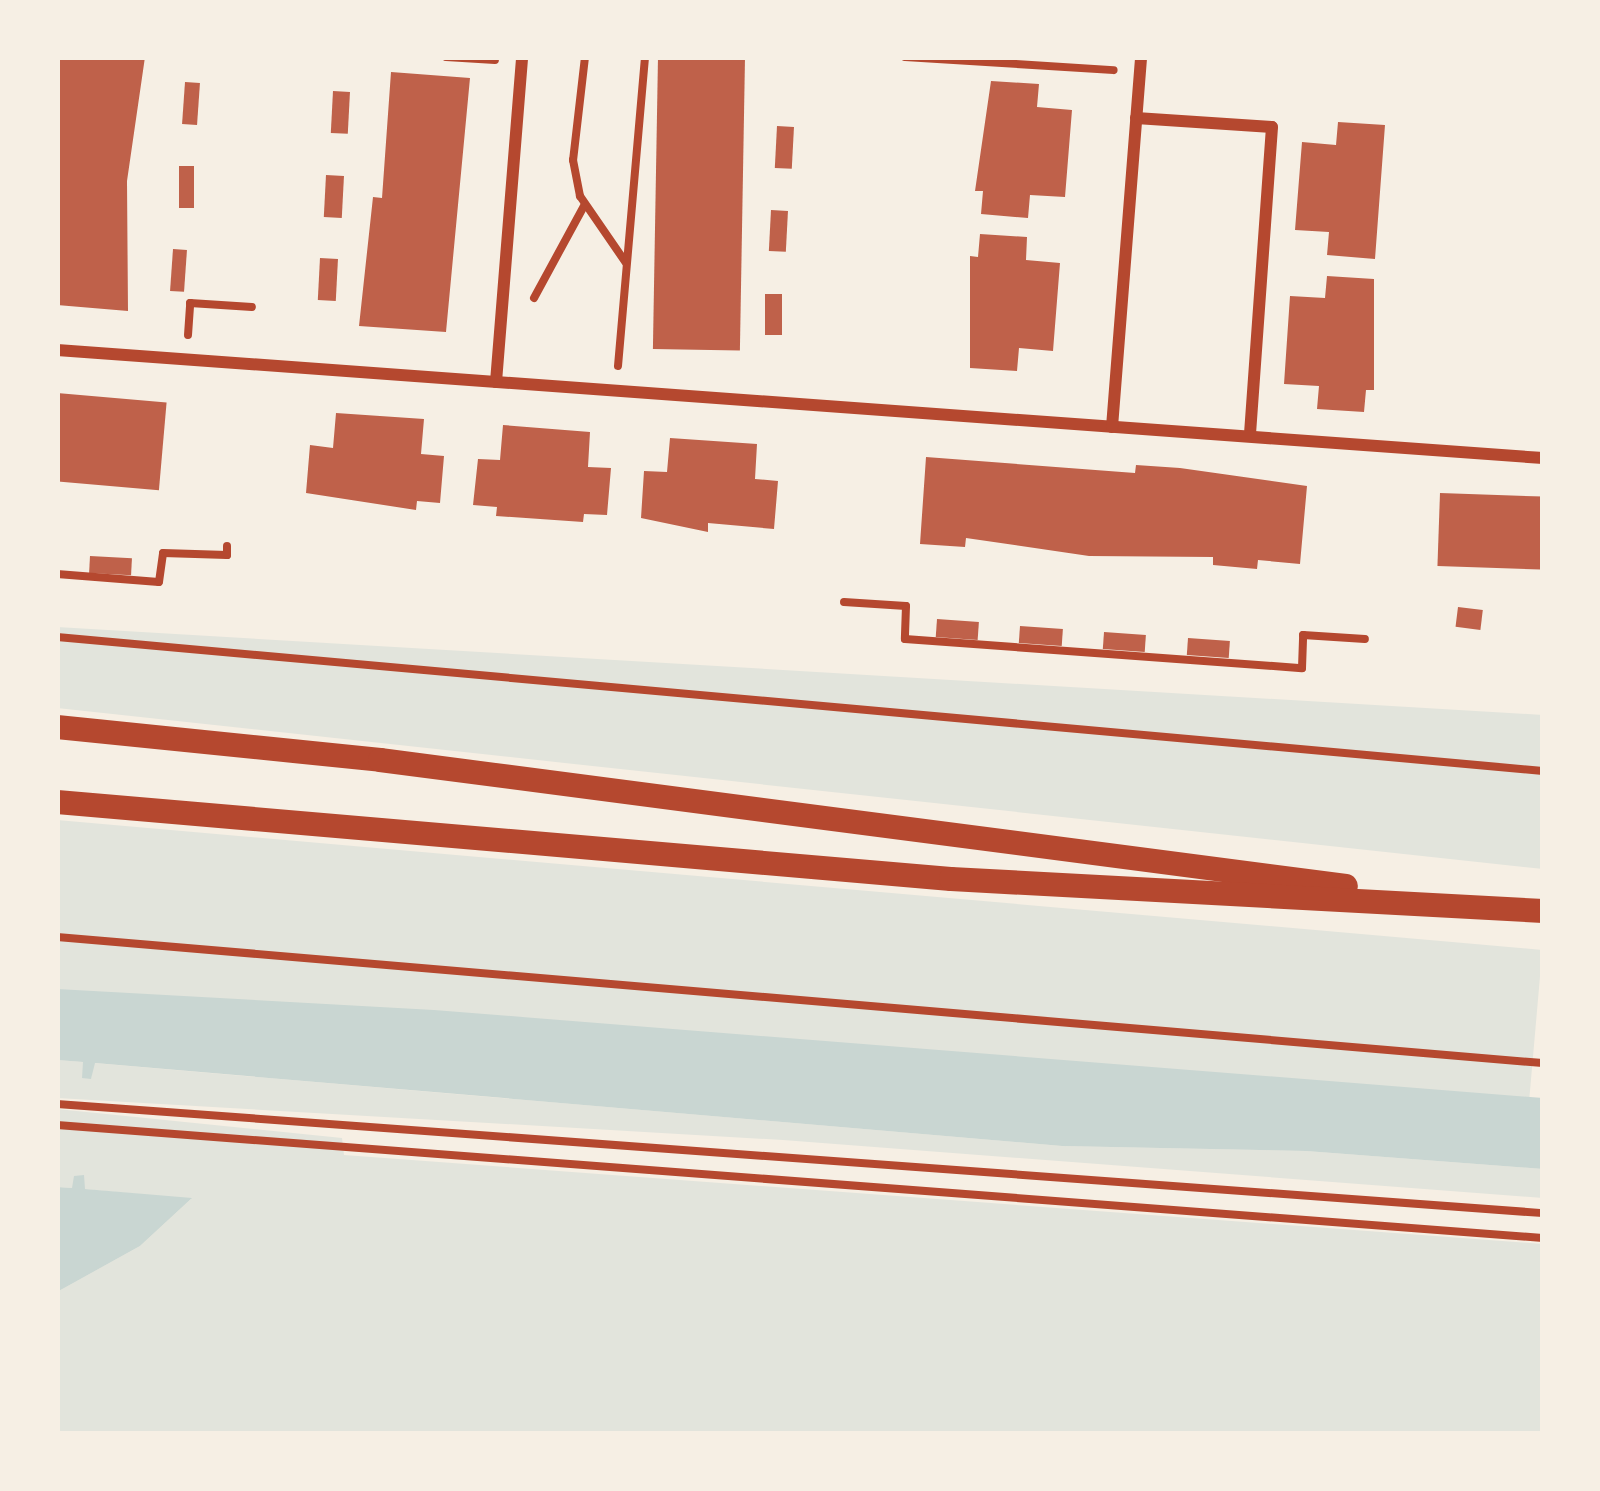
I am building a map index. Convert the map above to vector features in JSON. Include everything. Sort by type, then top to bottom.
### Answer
[{"type":"main road","points":[[57,727],[901,825],[1508,909]]},
{"type":"main road","points":[[57,802],[951,879],[1543,911]]},
{"type":"street","points":[[496,382],[522,57]]},
{"type":"street","points":[[1112,427],[1140,64]]},
{"type":"street","points":[[1136,118],[1272,127],[1250,433]]},
{"type":"street","points":[[57,350],[615,394],[839,402],[1543,458]]},
{"type":"path","points":[[585,57],[573,160],[585,205],[627,264]]},
{"type":"path","points":[[615,394],[645,57]]},
{"type":"path","points":[[905,57],[1140,64]]},
{"type":"path","points":[[529,309],[585,205]]},
{"type":"path","points":[[187,360],[190,302],[252,307]]},
{"type":"path","points":[[57,574],[159,582],[163,553],[227,555],[227,546]]},
{"type":"path","points":[[844,602],[906,606],[905,639],[1302,668],[1304,635],[1365,639]]},
{"type":"path","points":[[57,638],[1543,771]]},
{"type":"path","points":[[57,938],[1543,1063]]},
{"type":"path","points":[[57,1104],[1543,1213]]},
{"type":"path","points":[[57,1125],[1543,1238]]},
{"type":"shaded area","points":[[57,627],[1543,715],[1543,869],[57,708]]},
{"type":"shaded area","points":[[57,820],[1542,950],[1527,1126],[57,998]]},
{"type":"shaded area","points":[[57,989],[434,1010],[1543,1098],[1543,1169],[1306,1151],[1062,1146],[95,1063],[91,1079],[82,1078],[83,1062],[57,1060]]},
{"type":"shaded area","points":[[57,1060],[83,1062],[83,1078],[91,1078],[94,1063],[1062,1146],[1306,1151],[1543,1169],[1543,1198],[783,1140],[57,1098]]},
{"type":"shaded area","points":[[57,1109],[342,1138],[344,1155],[1543,1244],[1543,1434],[57,1434],[57,1292],[140,1246],[191,1199],[84,1189],[84,1176],[72,1188],[57,1187]]},
{"type":"shaded area","points":[[84,1175],[85,1189],[192,1198],[140,1246],[57,1292],[57,1187],[72,1188],[74,1176]]},
{"type":"building","points":[[58,57],[145,57],[127,181],[128,311],[57,305]]},
{"type":"building","points":[[658,57],[745,59],[740,350],[653,349]]},
{"type":"building","points":[[391,72],[470,78],[446,332],[359,326],[373,197],[382,198]]},
{"type":"building","points":[[991,81],[1039,84],[1037,107],[1072,110],[1065,197],[1030,195],[1028,218],[981,214],[983,191],[975,191]]},
{"type":"building","points":[[185,82],[200,83],[197,125],[182,124]]},
{"type":"building","points":[[333,91],[350,92],[348,134],[331,133]]},
{"type":"building","points":[[1338,122],[1385,125],[1375,259],[1327,255],[1329,232],[1295,230],[1302,142],[1336,145]]},
{"type":"building","points":[[777,126],[794,127],[792,169],[775,168]]},
{"type":"building","points":[[179,166],[194,166],[194,208],[179,208]]},
{"type":"building","points":[[326,175],[344,176],[342,218],[324,217]]},
{"type":"building","points":[[771,210],[788,211],[786,252],[769,251]]},
{"type":"building","points":[[980,234],[1027,237],[1026,260],[1060,263],[1053,351],[1019,348],[1017,371],[970,368],[970,256],[978,257]]},
{"type":"building","points":[[173,249],[187,250],[184,292],[170,291]]},
{"type":"building","points":[[320,258],[338,259],[336,301],[318,300]]},
{"type":"building","points":[[1327,276],[1374,279],[1374,390],[1366,390],[1364,412],[1317,409],[1319,386],[1284,384],[1290,296],[1325,298]]},
{"type":"building","points":[[765,294],[782,294],[782,335],[765,335]]},
{"type":"building","points":[[57,393],[167,403],[159,490],[57,481]]},
{"type":"building","points":[[336,413],[424,419],[421,454],[444,456],[440,503],[417,501],[416,510],[306,493],[310,445],[333,448]]},
{"type":"building","points":[[503,425],[590,432],[588,467],[611,468],[607,515],[584,514],[583,522],[496,516],[497,507],[473,505],[478,459],[500,460]]},
{"type":"building","points":[[670,438],[757,444],[755,479],[778,481],[774,529],[708,523],[708,532],[641,518],[644,471],[667,472]]},
{"type":"building","points":[[926,457],[1135,473],[1136,465],[1180,468],[1307,486],[1300,564],[1258,560],[1257,569],[1213,565],[1213,557],[1089,556],[966,538],[965,547],[920,544]]},
{"type":"building","points":[[1440,493],[1543,497],[1540,570],[1437,566]]},
{"type":"building","points":[[90,556],[132,558],[131,575],[89,573]]},
{"type":"building","points":[[1458,607],[1483,610],[1480,630],[1456,627]]},
{"type":"building","points":[[937,619],[979,622],[978,640],[936,637]]},
{"type":"building","points":[[1020,626],[1063,629],[1062,646],[1019,643]]},
{"type":"building","points":[[1104,632],[1146,635],[1145,652],[1103,649]]},
{"type":"building","points":[[1188,638],[1230,641],[1229,658],[1187,655]]}]
